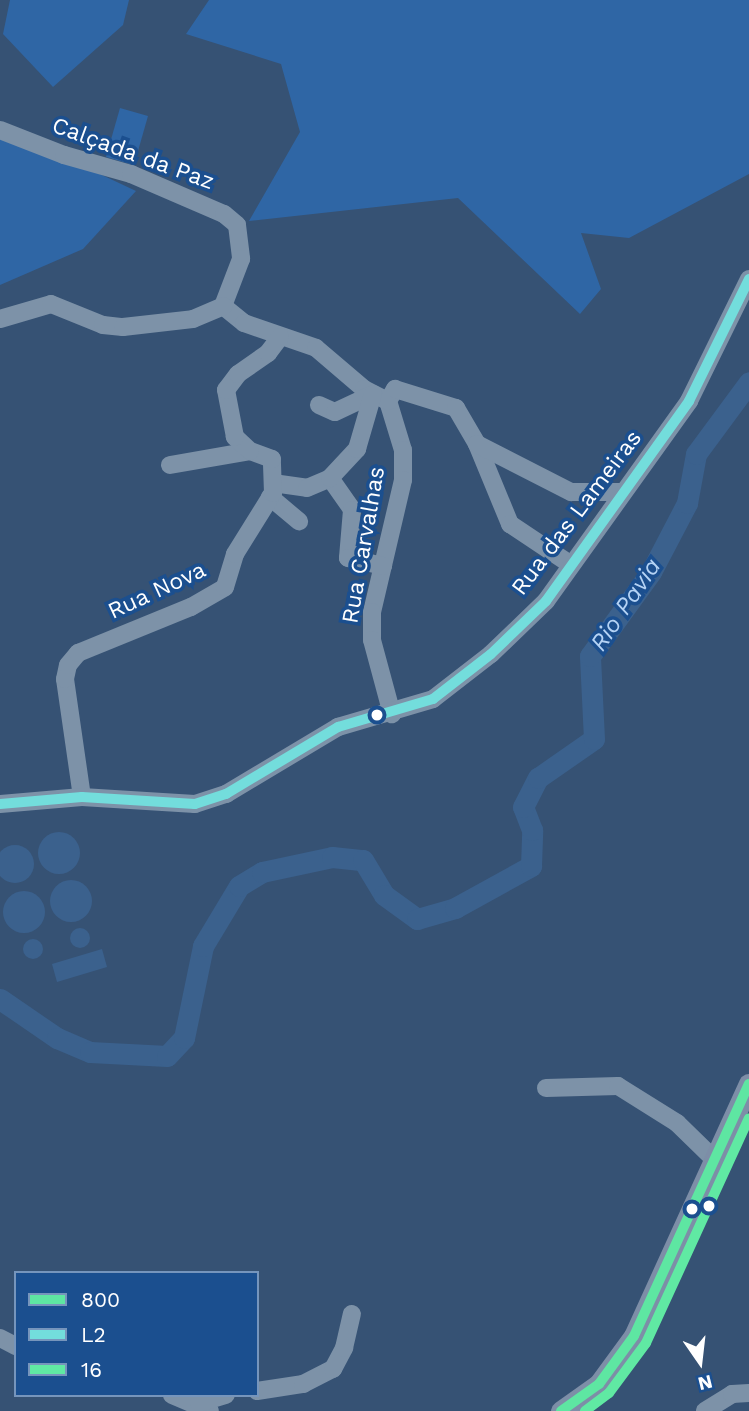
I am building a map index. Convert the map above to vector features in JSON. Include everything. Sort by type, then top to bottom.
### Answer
[{"type":"main road","points":[[561,1411],[599,1384],[624,1353],[749,1084]]},
{"type":"street","name":"Calçada da Paz","points":[[0,130],[131,174],[224,214],[237,225],[242,259],[223,306]]},
{"type":"street","name":"Rua das Lameiras","points":[[0,804],[82,797],[195,804],[226,794],[338,727],[392,715],[433,699],[491,654],[546,600],[685,406],[749,279]]},
{"type":"street","points":[[0,319],[51,304],[103,325],[122,327],[193,319],[223,306],[244,323],[316,348],[381,397]]},
{"type":"street","points":[[250,451],[230,426],[226,390],[280,337]]},
{"type":"street","points":[[319,405],[335,412],[381,397],[395,389],[456,408],[477,444],[510,524],[570,564]]},
{"type":"street","points":[[272,490],[307,488],[330,478],[358,449],[381,397]]},
{"type":"street","name":"Rua Carvalhas","points":[[381,397],[403,450],[403,480],[372,612],[372,640],[392,715]]},
{"type":"street","points":[[477,444],[570,492],[623,492]]},
{"type":"street","points":[[170,465],[250,451],[272,459],[272,490],[299,521]]},
{"type":"street","points":[[330,478],[352,510],[348,558],[383,566]]},
{"type":"street","name":"Rua Nova","points":[[82,797],[65,679],[68,665],[78,653],[191,607],[225,587],[235,554],[272,490]]},
{"type":"street","points":[[546,1088],[618,1086],[677,1123],[715,1160]]},
{"type":"street","points":[[259,1391],[303,1384],[333,1369],[344,1348],[352,1314]]},
{"type":"street","points":[[705,1411],[732,1394],[749,1394]]},
{"type":"street","points":[[177,1397],[205,1409],[223,1397]]},
{"type":"shaded area","points":[[10,0],[129,0],[123,25],[53,87],[3,34]]},
{"type":"shaded area","points":[[209,0],[749,0],[749,174],[629,238],[581,233],[601,289],[580,314],[458,198],[249,221],[300,132],[281,64],[186,34]]},
{"type":"shaded area","points":[[120,108],[148,116],[134,165],[106,157]]},
{"type":"shaded area","points":[[0,127],[136,191],[83,249],[0,285]]},
{"type":"shaded area","points":[[59,832],[74,838],[80,853],[74,868],[59,874],[44,868],[38,853],[44,838]]},
{"type":"shaded area","points":[[8,846],[22,846],[29,850],[33,857],[33,871],[29,878],[15,883],[1,878],[1,850]]},
{"type":"shaded area","points":[[71,880],[86,886],[92,901],[86,916],[71,922],[56,916],[50,901],[56,886]]},
{"type":"shaded area","points":[[24,891],[39,897],[45,912],[39,927],[24,933],[9,927],[3,912],[9,897]]},
{"type":"shaded area","points":[[76,928],[84,928],[90,938],[84,948],[76,948],[70,942],[70,934]]},
{"type":"shaded area","points":[[29,939],[37,939],[43,949],[37,959],[29,959],[23,953],[23,945]]},
{"type":"shaded area","points":[[102,949],[107,967],[57,982],[52,964]]},
{"type":"waterway","name":"Rio Pavia","points":[[0,999],[57,1038],[90,1052],[167,1056],[184,1038],[203,946],[239,886],[262,872],[332,857],[363,860],[384,895],[417,919],[455,908],[531,866],[532,830],[523,807],[538,778],[594,739],[590,656],[651,572],[687,503],[696,454],[749,382]]},
{"type":"transit line","name":"L2","points":[[0,804],[82,797],[195,804],[226,794],[338,727],[433,699],[491,654],[546,601],[689,401],[749,279]]},
{"type":"transit line","name":"800","points":[[561,1411],[599,1384],[634,1336],[749,1084]]},
{"type":"transit line","name":"16","points":[[585,1411],[609,1393],[646,1343],[749,1118]]}]
